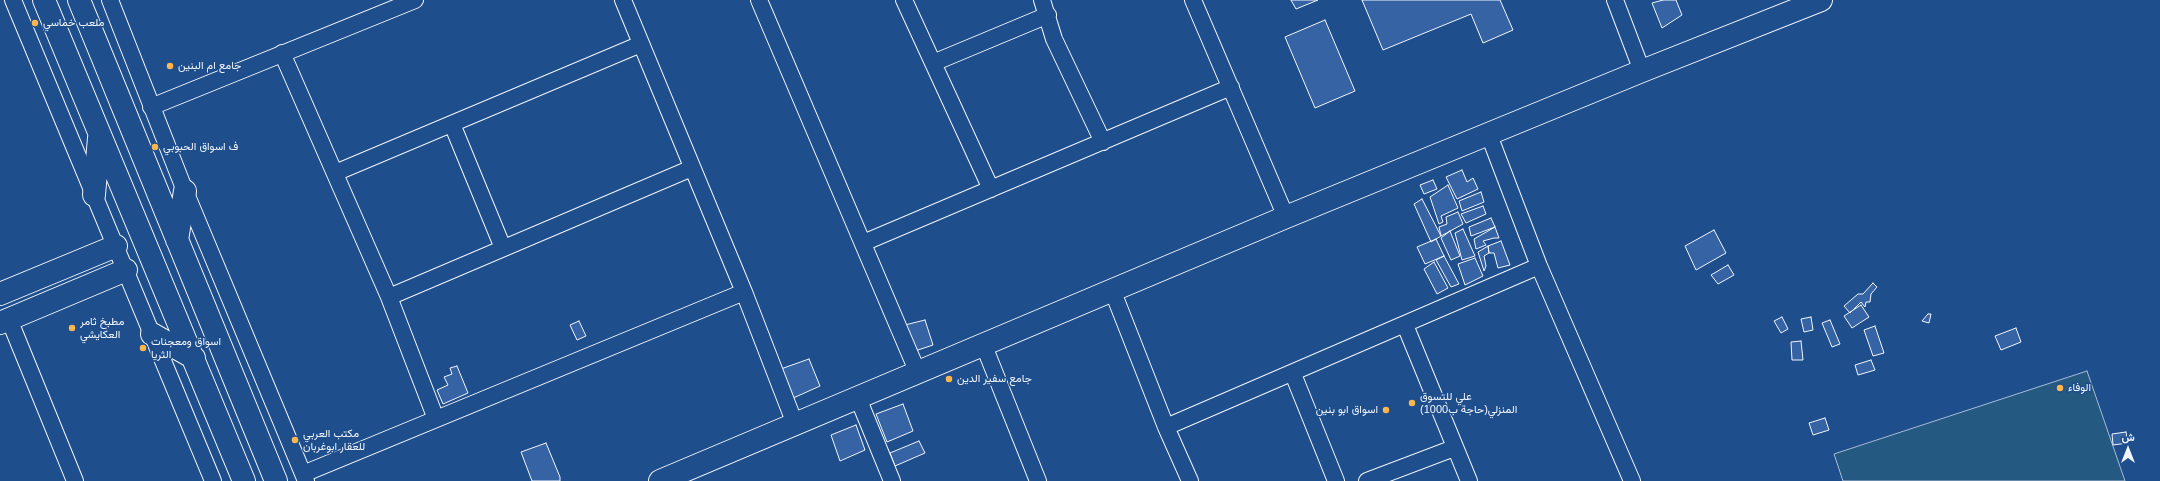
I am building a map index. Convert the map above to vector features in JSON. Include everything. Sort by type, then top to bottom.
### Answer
[{"type":"street","points":[[12,0],[213,481]]},
{"type":"street","points":[[44,0],[244,481]]},
{"type":"street","points":[[79,0],[276,481]]},
{"type":"street","points":[[110,0],[185,191],[305,477],[436,419],[744,292]]},
{"type":"street","points":[[151,107],[415,0]]},
{"type":"street","points":[[622,0],[744,292],[795,424]]},
{"type":"street","points":[[759,0],[918,373]]},
{"type":"street","points":[[904,0],[991,189]]},
{"type":"street","points":[[1042,0],[1059,51],[1103,142]]},
{"type":"street","points":[[1193,0],[1286,217]]},
{"type":"street","points":[[1615,0],[1642,71]]},
{"type":"street","points":[[660,481],[1113,292],[1286,217],[1642,71],[1821,0]]},
{"type":"street","points":[[934,63],[1048,15]]},
{"type":"street","points":[[335,174],[641,44]]},
{"type":"street","points":[[282,53],[389,297],[436,419]]},
{"type":"street","points":[[863,243],[1231,87]]},
{"type":"street","points":[[452,124],[503,248]]},
{"type":"street","points":[[94,195],[100,134]]},
{"type":"street","points":[[1488,135],[1539,266],[1632,481]]},
{"type":"street","points":[[389,297],[692,168]]},
{"type":"street","points":[[177,240],[185,191]]},
{"type":"street","points":[[0,293],[116,246]]},
{"type":"street","points":[[1166,427],[1293,374],[1539,266]]},
{"type":"street","points":[[75,481],[5,321],[126,270]]},
{"type":"street","points":[[1113,292],[1166,427],[1190,481]]},
{"type":"street","points":[[1405,325],[1454,448],[1469,481]]},
{"type":"street","points":[[152,334],[194,358]]},
{"type":"street","points":[[984,346],[1038,481]]},
{"type":"street","points":[[1293,374],[1336,481]]},
{"type":"street","points":[[858,398],[892,481]]},
{"type":"street","points":[[1367,481],[1454,448]]},
{"type":"shaded area","points":[[2087,371],[2125,481],[1843,481],[1834,454]]},
{"type":"building","points":[[1291,0],[1318,0],[1296,9]]},
{"type":"building","points":[[1362,0],[1500,0],[1513,30],[1483,43],[1471,14],[1383,50]]},
{"type":"building","points":[[1663,0],[1676,0],[1682,15],[1662,28],[1652,3]]},
{"type":"building","points":[[1325,20],[1355,91],[1315,108],[1285,37]]},
{"type":"building","points":[[1462,170],[1467,182],[1473,178],[1478,189],[1457,199],[1446,177]]},
{"type":"building","points":[[1433,180],[1437,189],[1424,194],[1420,185]]},
{"type":"building","points":[[1448,185],[1458,208],[1441,216],[1443,222],[1439,224],[1430,197]]},
{"type":"building","points":[[1481,192],[1484,202],[1462,211],[1459,201]]},
{"type":"building","points":[[1422,199],[1441,236],[1431,242],[1414,204]]},
{"type":"building","points":[[1483,206],[1486,214],[1466,223],[1461,214]]},
{"type":"building","points":[[1458,212],[1463,224],[1441,236],[1439,227],[1447,224],[1446,217]]},
{"type":"building","points":[[1491,218],[1495,227],[1471,236],[1469,227]]},
{"type":"building","points":[[1495,227],[1499,238],[1483,241],[1486,245],[1476,249],[1474,239]]},
{"type":"building","points":[[1463,229],[1475,256],[1462,260],[1455,233]]},
{"type":"building","points":[[1714,230],[1726,253],[1696,270],[1685,246]]},
{"type":"building","points":[[1450,231],[1460,256],[1451,260],[1441,238]]},
{"type":"building","points":[[1436,239],[1444,256],[1425,264],[1417,247]]},
{"type":"building","points":[[1501,241],[1510,265],[1498,268],[1494,253],[1489,253],[1488,246]]},
{"type":"building","points":[[1488,246],[1489,253],[1484,256],[1486,266],[1484,271],[1478,252]]},
{"type":"building","points":[[1444,256],[1459,284],[1451,287],[1436,260]]},
{"type":"building","points":[[1475,258],[1483,276],[1465,285],[1458,264]]},
{"type":"building","points":[[1434,262],[1448,288],[1437,294],[1424,269]]},
{"type":"building","points":[[1728,265],[1734,275],[1718,284],[1711,275]]},
{"type":"building","points":[[1873,283],[1877,287],[1871,294],[1870,302],[1866,302],[1865,307],[1861,302],[1850,313],[1844,306],[1858,294],[1863,294]]},
{"type":"building","points":[[1861,305],[1869,317],[1852,328],[1844,316]]},
{"type":"building","points":[[1928,314],[1931,314],[1929,323],[1922,321]]},
{"type":"building","points":[[1782,317],[1788,329],[1781,333],[1774,321]]},
{"type":"building","points":[[1811,317],[1813,330],[1804,332],[1801,319]]},
{"type":"building","points":[[925,320],[933,345],[915,351],[905,325]]},
{"type":"building","points":[[1830,320],[1840,344],[1832,347],[1822,323]]},
{"type":"building","points":[[579,321],[586,336],[577,340],[570,325]]},
{"type":"building","points":[[1875,326],[1884,353],[1873,356],[1864,330]]},
{"type":"building","points":[[2016,328],[2021,342],[2001,350],[1995,336]]},
{"type":"building","points":[[1801,341],[1803,360],[1792,360],[1791,342]]},
{"type":"building","points":[[809,359],[820,386],[791,399],[778,370]]},
{"type":"building","points":[[1871,360],[1875,370],[1858,375],[1855,365]]},
{"type":"building","points":[[457,366],[468,393],[443,404],[437,390],[448,385],[444,377],[452,374],[450,368]]},
{"type":"building","points":[[903,404],[913,431],[887,442],[876,414]]},
{"type":"building","points":[[1825,418],[1829,430],[1813,435],[1809,423]]},
{"type":"building","points":[[856,425],[865,450],[840,461],[831,435]]},
{"type":"building","points":[[2126,432],[2128,443],[2113,445],[2112,434]]},
{"type":"building","points":[[919,441],[925,453],[895,466],[890,453]]},
{"type":"building","points":[[546,443],[560,477],[560,481],[532,481],[521,452]]},
{"type":"place","name":"ملعب خماسي","points":[[35,23]]},
{"type":"place","name":"جامع ام البنين","points":[[170,66]]},
{"type":"place","name":"ف اسواق الحبوبي","points":[[155,147]]},
{"type":"place","name":"مطبخ ثامر العكايشي","points":[[72,328]]},
{"type":"place","name":"اسواق ومعجنات الثريا","points":[[143,348]]},
{"type":"place","name":"جامع سفير الدين","points":[[949,379]]},
{"type":"place","name":"الوفاء","points":[[2060,388]]},
{"type":"place","name":"علي للتسوق المنزلي(حاجة ب1000)","points":[[1412,403]]},
{"type":"place","name":"اسواق ابو بنين","points":[[1386,410]]},
{"type":"place","name":"مكتب العربي للعقار ابوغربان","points":[[295,440]]}]
